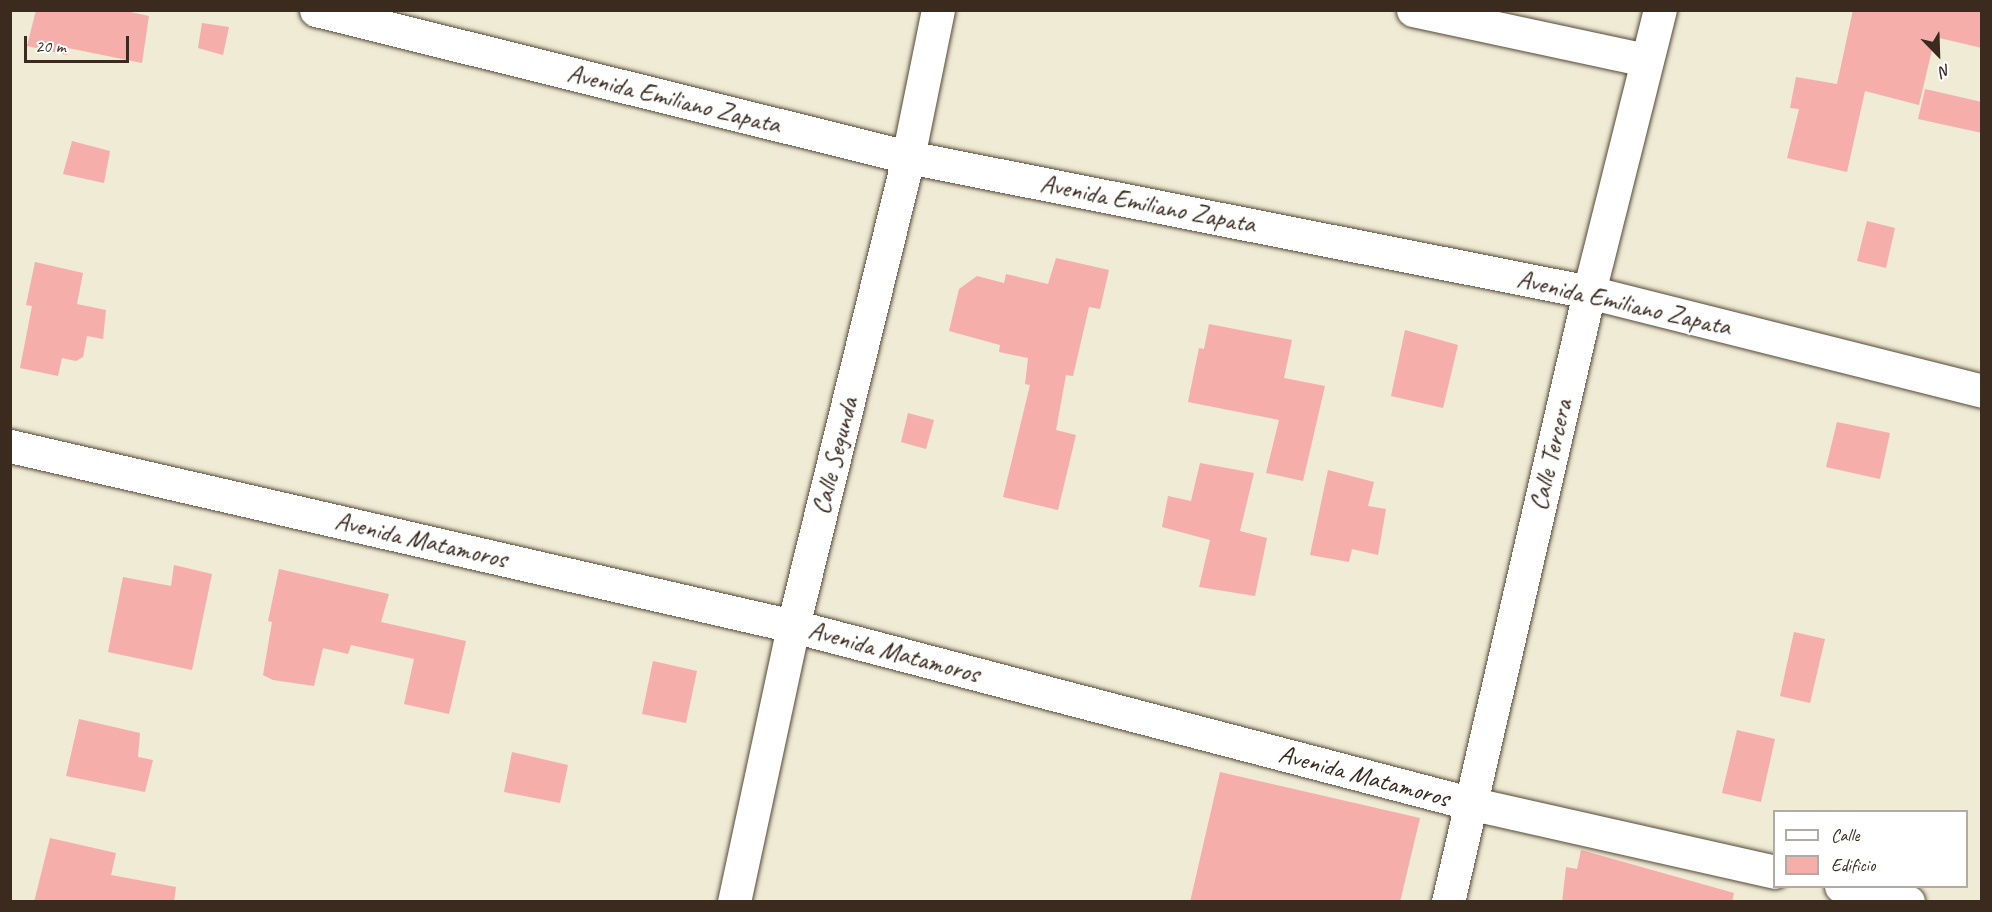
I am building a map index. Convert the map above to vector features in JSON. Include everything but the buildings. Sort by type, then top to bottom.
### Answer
[{"type":"street","name":"Avenida Emiliano Zapata","points":[[316,10],[908,157],[1589,292],[1982,391]]},
{"type":"street","name":"Calle Segunda","points":[[735,902],[793,626],[908,157],[938,10]]},
{"type":"street","points":[[1413,10],[1647,60]]},
{"type":"street","name":"Calle Tercera","points":[[1448,902],[1469,803],[1589,292],[1660,10]]},
{"type":"street","name":"Avenida Matamoros","points":[[10,446],[793,626],[1469,803],[1773,872]]},
{"type":"street","points":[[1849,888],[1908,902]]}]
